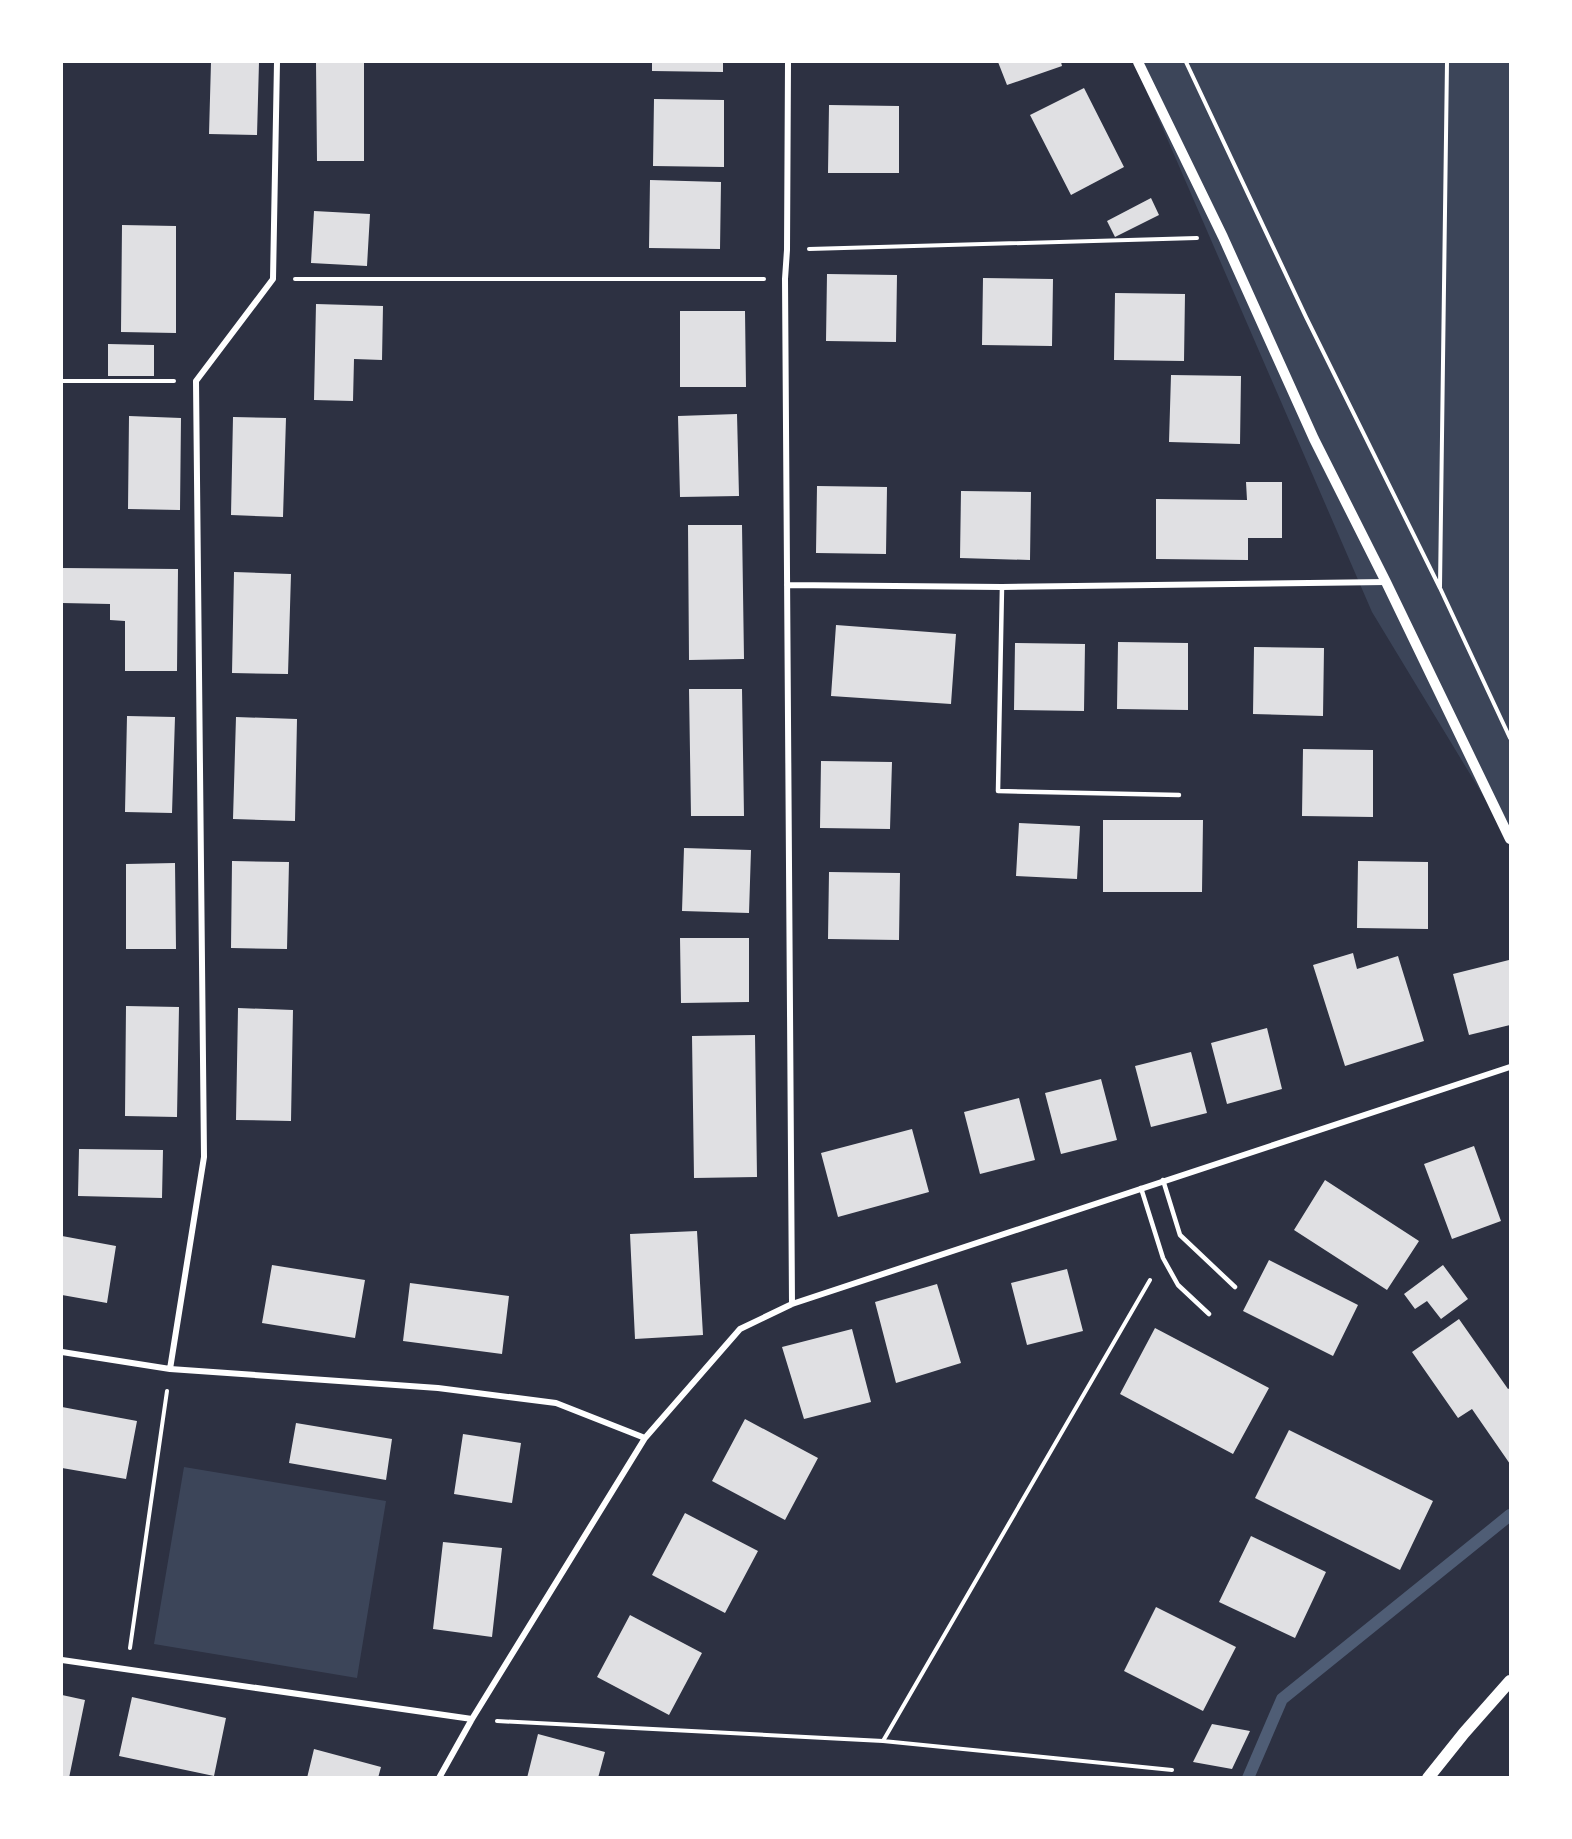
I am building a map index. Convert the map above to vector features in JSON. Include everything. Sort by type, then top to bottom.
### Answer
[{"type":"main road","points":[[1428,1778],[1510,1681]]},
{"type":"street","points":[[170,1369],[204,1157],[196,381],[273,279],[277,62]]},
{"type":"street","points":[[788,62],[785,279],[792,1304]]},
{"type":"street","points":[[1138,62],[1223,237],[1314,439],[1510,839]]},
{"type":"street","points":[[787,585],[1002,587],[1386,582]]},
{"type":"street","points":[[439,1778],[472,1719],[645,1438],[740,1329],[792,1304],[1510,1067]]},
{"type":"street","points":[[62,1352],[170,1369],[438,1388],[556,1403],[645,1438]]},
{"type":"street","points":[[62,1660],[472,1719]]},
{"type":"lane","points":[[1002,587],[998,791],[1179,795]]},
{"type":"lane","points":[[1163,1180],[1180,1235],[1235,1287]]},
{"type":"lane","points":[[1141,1188],[1162,1258],[1178,1285],[1209,1314]]},
{"type":"path","points":[[1186,62],[1306,317],[1440,588],[1510,738]]},
{"type":"path","points":[[1440,588],[1447,62]]},
{"type":"path","points":[[787,250],[1223,237]]},
{"type":"path","points":[[273,279],[785,279]]},
{"type":"path","points":[[62,381],[196,381]]},
{"type":"path","points":[[883,1741],[1162,1258]]},
{"type":"path","points":[[126,1670],[170,1369]]},
{"type":"path","points":[[472,1719],[883,1741],[1172,1770]]},
{"type":"shaded area","points":[[1134,62],[1510,62],[1510,840],[1372,612]]},
{"type":"shaded area","points":[[184,1467],[386,1501],[357,1678],[154,1644]]},
{"type":"building","points":[[211,62],[259,62],[257,135],[209,134]]},
{"type":"building","points":[[316,62],[364,62],[364,161],[317,161]]},
{"type":"building","points":[[652,62],[723,62],[723,72],[652,71]]},
{"type":"building","points":[[998,62],[1061,62],[1062,66],[1007,85]]},
{"type":"building","points":[[1084,88],[1124,167],[1071,195],[1030,115]]},
{"type":"building","points":[[654,99],[724,100],[724,167],[653,166]]},
{"type":"building","points":[[829,105],[899,106],[899,173],[828,173]]},
{"type":"building","points":[[650,180],[721,182],[720,249],[649,248]]},
{"type":"building","points":[[1151,198],[1159,215],[1115,237],[1107,221]]},
{"type":"building","points":[[314,211],[370,214],[367,266],[311,263]]},
{"type":"building","points":[[122,225],[176,226],[176,333],[121,332]]},
{"type":"building","points":[[827,274],[897,275],[896,342],[826,341]]},
{"type":"building","points":[[983,278],[1053,279],[1052,346],[982,345]]},
{"type":"building","points":[[1115,293],[1185,294],[1184,361],[1114,360]]},
{"type":"building","points":[[316,304],[383,306],[382,360],[354,359],[353,401],[314,400]]},
{"type":"building","points":[[680,311],[745,311],[746,387],[680,387]]},
{"type":"building","points":[[108,344],[154,345],[154,376],[108,376]]},
{"type":"building","points":[[1171,375],[1241,376],[1240,444],[1169,442]]},
{"type":"building","points":[[737,414],[739,496],[680,497],[678,416]]},
{"type":"building","points":[[129,416],[181,418],[180,510],[128,509]]},
{"type":"building","points":[[233,417],[286,418],[283,517],[231,515]]},
{"type":"building","points":[[1246,482],[1282,482],[1282,538],[1248,538],[1248,560],[1156,559],[1156,499],[1247,500]]},
{"type":"building","points":[[817,486],[887,487],[886,554],[816,553]]},
{"type":"building","points":[[961,491],[1031,492],[1030,560],[960,558]]},
{"type":"building","points":[[688,525],[742,525],[744,659],[689,660]]},
{"type":"building","points":[[62,568],[178,569],[177,671],[125,671],[125,621],[110,620],[110,604],[62,603]]},
{"type":"building","points":[[234,572],[291,574],[288,674],[232,673]]},
{"type":"building","points":[[836,625],[956,634],[951,704],[831,696]]},
{"type":"building","points":[[1118,642],[1188,643],[1188,710],[1117,709]]},
{"type":"building","points":[[1015,643],[1085,644],[1084,711],[1014,710]]},
{"type":"building","points":[[1254,647],[1324,648],[1323,716],[1253,714]]},
{"type":"building","points":[[689,689],[742,689],[744,816],[691,816]]},
{"type":"building","points":[[127,716],[175,717],[172,813],[125,812]]},
{"type":"building","points":[[236,717],[297,719],[295,821],[233,819]]},
{"type":"building","points":[[1303,749],[1373,750],[1373,817],[1302,816]]},
{"type":"building","points":[[821,761],[892,762],[890,829],[820,828]]},
{"type":"building","points":[[1103,820],[1203,820],[1202,892],[1103,892]]},
{"type":"building","points":[[1019,823],[1080,826],[1077,879],[1016,876]]},
{"type":"building","points":[[684,848],[751,850],[749,913],[682,911]]},
{"type":"building","points":[[232,861],[289,862],[287,949],[231,948]]},
{"type":"building","points":[[1358,861],[1428,862],[1428,929],[1357,928]]},
{"type":"building","points":[[175,863],[176,949],[126,949],[126,864]]},
{"type":"building","points":[[829,872],[900,873],[899,940],[828,939]]},
{"type":"building","points":[[680,938],[749,938],[749,1002],[681,1003]]},
{"type":"building","points":[[1353,953],[1357,969],[1398,956],[1424,1041],[1345,1066],[1313,965]]},
{"type":"building","points":[[1509,960],[1510,1025],[1469,1035],[1453,974]]},
{"type":"building","points":[[126,1006],[179,1007],[177,1117],[125,1116]]},
{"type":"building","points":[[238,1008],[293,1010],[291,1121],[236,1120]]},
{"type":"building","points":[[1267,1028],[1282,1089],[1227,1104],[1211,1043]]},
{"type":"building","points":[[755,1035],[757,1177],[694,1178],[692,1036]]},
{"type":"building","points":[[1191,1052],[1207,1113],[1151,1127],[1135,1066]]},
{"type":"building","points":[[1101,1079],[1117,1140],[1061,1154],[1045,1093]]},
{"type":"building","points":[[1019,1098],[1035,1160],[980,1174],[964,1112]]},
{"type":"building","points":[[912,1129],[929,1192],[838,1217],[821,1153]]},
{"type":"building","points":[[1474,1146],[1501,1221],[1452,1239],[1424,1164]]},
{"type":"building","points":[[79,1149],[163,1150],[162,1198],[78,1196]]},
{"type":"building","points":[[1325,1180],[1419,1241],[1387,1290],[1294,1230]]},
{"type":"building","points":[[697,1231],[703,1335],[635,1339],[630,1234]]},
{"type":"building","points":[[62,1236],[116,1246],[107,1303],[62,1295]]},
{"type":"building","points":[[1269,1260],[1358,1305],[1333,1356],[1243,1311]]},
{"type":"building","points":[[272,1265],[365,1280],[355,1338],[262,1323]]},
{"type":"building","points":[[1443,1265],[1468,1299],[1441,1319],[1427,1301],[1415,1309],[1404,1294]]},
{"type":"building","points":[[1067,1269],[1083,1331],[1027,1345],[1011,1283]]},
{"type":"building","points":[[410,1283],[509,1296],[502,1354],[403,1341]]},
{"type":"building","points":[[937,1284],[961,1363],[896,1383],[875,1302]]},
{"type":"building","points":[[1459,1319],[1508,1389],[1510,1388],[1510,1464],[1472,1409],[1458,1418],[1412,1352]]},
{"type":"building","points":[[1155,1328],[1269,1388],[1233,1454],[1120,1394]]},
{"type":"building","points":[[852,1329],[871,1402],[804,1419],[782,1347]]},
{"type":"building","points":[[62,1407],[137,1421],[126,1479],[62,1468]]},
{"type":"building","points":[[745,1419],[818,1458],[785,1520],[712,1481]]},
{"type":"building","points":[[296,1423],[392,1439],[386,1480],[289,1463]]},
{"type":"building","points":[[1289,1430],[1433,1501],[1400,1570],[1255,1498]]},
{"type":"building","points":[[463,1434],[521,1443],[512,1503],[454,1494]]},
{"type":"building","points":[[685,1513],[758,1551],[725,1613],[652,1575]]},
{"type":"building","points":[[1251,1536],[1326,1572],[1295,1638],[1219,1602]]},
{"type":"building","points":[[443,1542],[502,1548],[492,1637],[433,1629]]},
{"type":"building","points":[[1156,1607],[1236,1647],[1203,1711],[1124,1671]]},
{"type":"building","points":[[630,1615],[702,1653],[669,1715],[597,1677]]},
{"type":"building","points":[[62,1695],[85,1700],[69,1778],[62,1778]]},
{"type":"building","points":[[132,1697],[226,1718],[214,1776],[119,1756]]},
{"type":"building","points":[[1212,1724],[1250,1731],[1232,1769],[1193,1762]]},
{"type":"building","points":[[538,1734],[605,1752],[598,1778],[527,1778]]},
{"type":"building","points":[[314,1749],[381,1767],[378,1778],[307,1778]]},
{"type":"waterway","points":[[1248,1778],[1282,1699],[1510,1515]]}]
